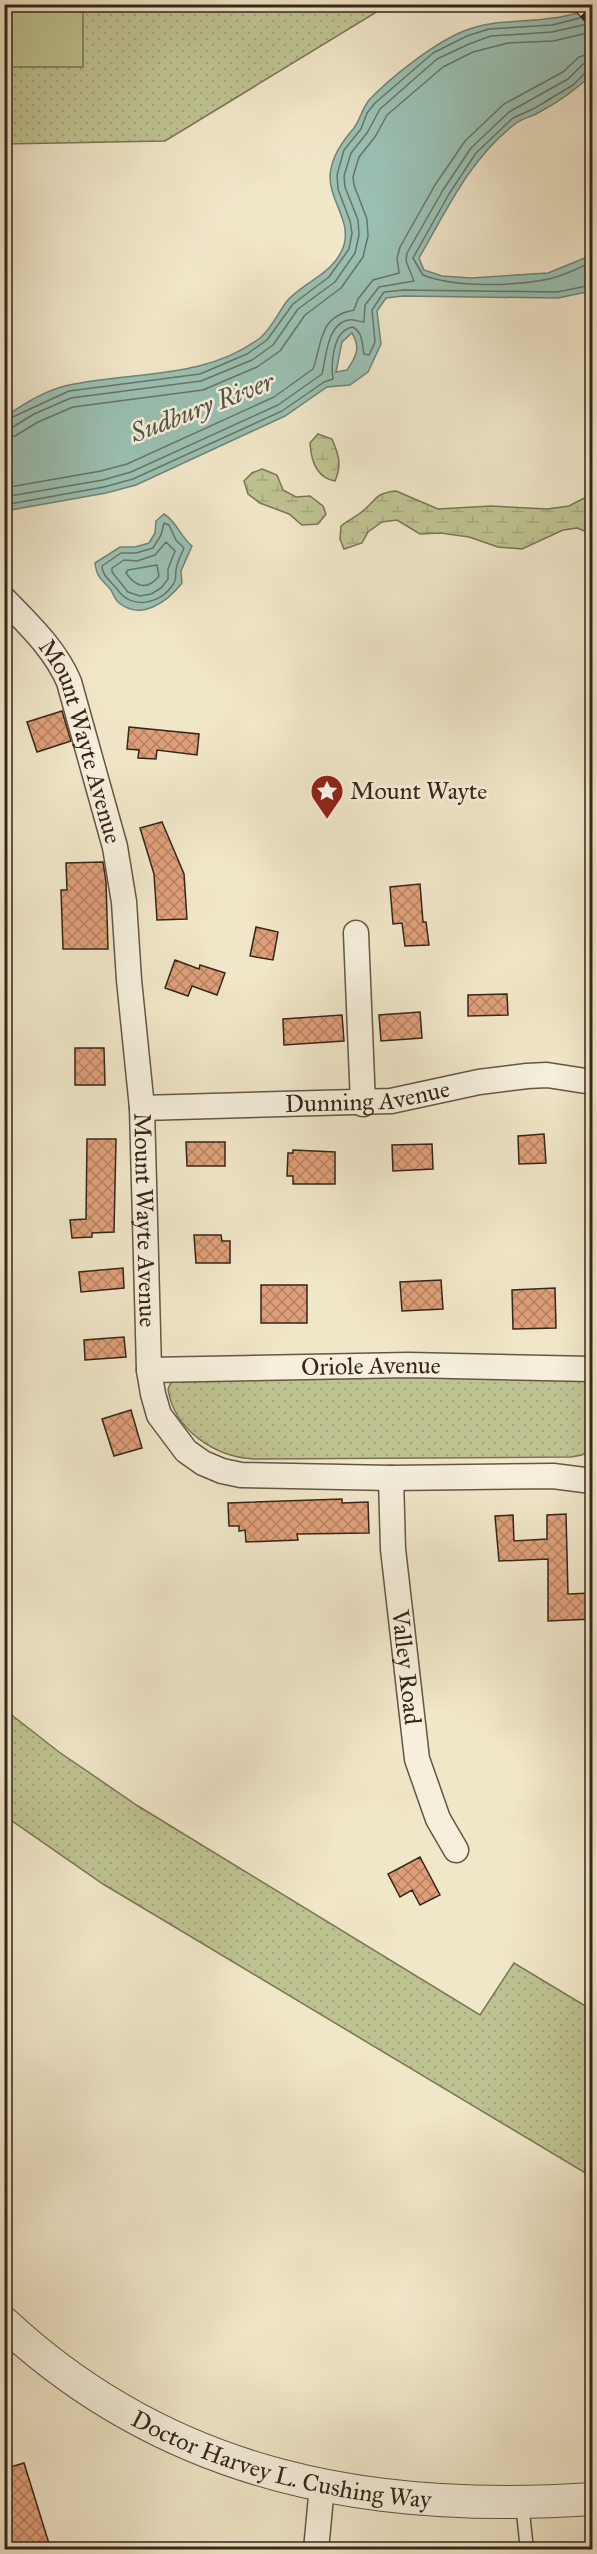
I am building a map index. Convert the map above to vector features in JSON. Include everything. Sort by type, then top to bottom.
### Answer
[{"type":"street","name":"Mount Wayte Avenue","points":[[4,599],[50,647],[62,665],[69,682],[115,847],[124,902],[129,980],[142,1108],[149,1370],[159,1415],[186,1450],[203,1463],[222,1471],[261,1476],[391,1478],[554,1476],[592,1481]]},
{"type":"street","points":[[356,933],[363,1104]]},
{"type":"street","name":"Dunning Avenue","points":[[142,1108],[363,1104],[391,1101],[479,1082],[527,1076],[547,1075],[592,1082]]},
{"type":"street","name":"Oriole Avenue","points":[[149,1370],[408,1365],[592,1369]]},
{"type":"street","name":"Valley Road","points":[[391,1478],[393,1549],[417,1759],[438,1819],[456,1850]]},
{"type":"street","name":"Doctor Harvey L. Cushing Way","points":[[4,2323],[45,2358],[88,2389],[150,2426],[245,2466],[322,2486],[437,2500],[522,2502],[592,2499]]},
{"type":"street","points":[[316,2550],[322,2486]]},
{"type":"lane","points":[[522,2502],[527,2550]]},
{"type":"green space","points":[[5,4],[83,5],[83,67],[5,67]]},
{"type":"green space","points":[[4,5],[388,5],[165,141],[5,144]]},
{"type":"green space","points":[[318,434],[332,439],[336,450],[339,465],[335,481],[323,476],[313,462],[310,443]]},
{"type":"green space","points":[[262,469],[277,475],[283,490],[296,497],[310,496],[323,506],[326,514],[318,524],[302,525],[289,514],[260,503],[248,494],[244,481],[252,473]]},
{"type":"green space","points":[[396,491],[438,509],[491,506],[547,509],[569,506],[592,494],[592,534],[577,528],[563,530],[522,549],[498,547],[469,537],[441,533],[420,534],[397,520],[382,522],[368,532],[362,543],[344,549],[340,539],[341,526],[381,495]]},
{"type":"green space","points":[[573,1375],[589,1381],[592,1386],[592,1447],[582,1455],[571,1457],[254,1459],[239,1457],[211,1447],[188,1429],[178,1417],[168,1389],[173,1378]]},
{"type":"green space","points":[[4,1709],[59,1752],[138,1806],[480,2015],[514,1963],[592,2010],[592,2177],[103,1884],[5,1816]]},
{"type":"water","name":"Sudbury River","points":[[592,9],[592,74],[559,101],[523,119],[499,137],[472,169],[419,258],[424,270],[442,276],[471,278],[548,273],[592,255],[592,291],[558,298],[403,296],[386,298],[377,311],[381,344],[368,372],[350,385],[327,387],[285,416],[136,485],[106,493],[5,511],[5,417],[35,398],[60,387],[192,368],[238,352],[260,338],[271,326],[287,301],[334,263],[344,245],[345,227],[331,184],[330,175],[333,162],[369,100],[389,81],[452,36],[475,27],[568,16]],"holes":[[[352,333],[357,348],[353,361],[347,370],[336,372],[342,342]]]},
{"type":"water","points":[[164,514],[192,546],[181,571],[182,583],[162,602],[153,607],[145,610],[127,608],[118,602],[100,578],[95,563],[120,547],[135,547],[149,543],[155,533],[156,521]]},
{"type":"building","points":[[62,711],[71,741],[37,752],[27,722]]},
{"type":"building","points":[[129,727],[199,734],[197,755],[157,750],[156,759],[138,758],[139,750],[127,749]]},
{"type":"building","points":[[162,822],[184,874],[187,919],[157,920],[154,874],[140,828]]},
{"type":"building","points":[[103,862],[106,882],[108,949],[63,949],[61,890],[67,890],[66,863]]},
{"type":"building","points":[[420,884],[423,922],[426,922],[429,945],[405,946],[402,923],[393,924],[390,887]]},
{"type":"building","points":[[256,927],[278,932],[273,960],[250,956]]},
{"type":"building","points":[[175,960],[199,969],[200,965],[225,973],[217,995],[192,986],[188,996],[165,988]]},
{"type":"building","points":[[507,994],[508,1015],[468,1016],[468,995]]},
{"type":"building","points":[[420,1012],[422,1038],[381,1041],[379,1015]]},
{"type":"building","points":[[342,1015],[344,1041],[284,1045],[283,1019]]},
{"type":"building","points":[[75,1048],[104,1048],[105,1085],[75,1085]]},
{"type":"building","points":[[544,1134],[546,1163],[519,1164],[518,1136]]},
{"type":"building","points":[[87,1139],[116,1139],[114,1232],[92,1233],[92,1237],[72,1238],[70,1220],[86,1219]]},
{"type":"building","points":[[186,1142],[225,1142],[225,1166],[187,1166]]},
{"type":"building","points":[[432,1144],[433,1169],[393,1171],[392,1145]]},
{"type":"building","points":[[293,1150],[335,1152],[335,1184],[293,1184],[293,1176],[287,1176],[288,1153],[293,1153]]},
{"type":"building","points":[[194,1235],[221,1235],[222,1241],[230,1241],[230,1263],[196,1263]]},
{"type":"building","points":[[123,1268],[124,1288],[81,1292],[79,1272]]},
{"type":"building","points":[[441,1280],[443,1309],[402,1311],[400,1282]]},
{"type":"building","points":[[261,1285],[307,1285],[307,1323],[261,1323]]},
{"type":"building","points":[[555,1288],[556,1328],[513,1329],[512,1290]]},
{"type":"building","points":[[124,1337],[126,1357],[85,1360],[84,1340]]},
{"type":"building","points":[[131,1410],[142,1448],[114,1456],[102,1419]]},
{"type":"building","points":[[342,1499],[342,1503],[368,1502],[369,1533],[297,1534],[298,1540],[246,1542],[245,1530],[239,1531],[239,1526],[229,1526],[228,1503]]},
{"type":"building","points":[[566,1514],[568,1594],[592,1593],[592,1619],[548,1621],[548,1559],[499,1561],[495,1516],[513,1515],[514,1541],[547,1539],[547,1515]]},
{"type":"building","points":[[420,1857],[440,1895],[420,1905],[412,1890],[400,1897],[388,1874]]},
{"type":"building","points":[[24,2463],[51,2550],[11,2550],[4,2529],[4,2469]]},
{"type":"railway","points":[[573,4],[592,25]]},
{"type":"place","name":"Mount Wayte","points":[[327,820]]}]
